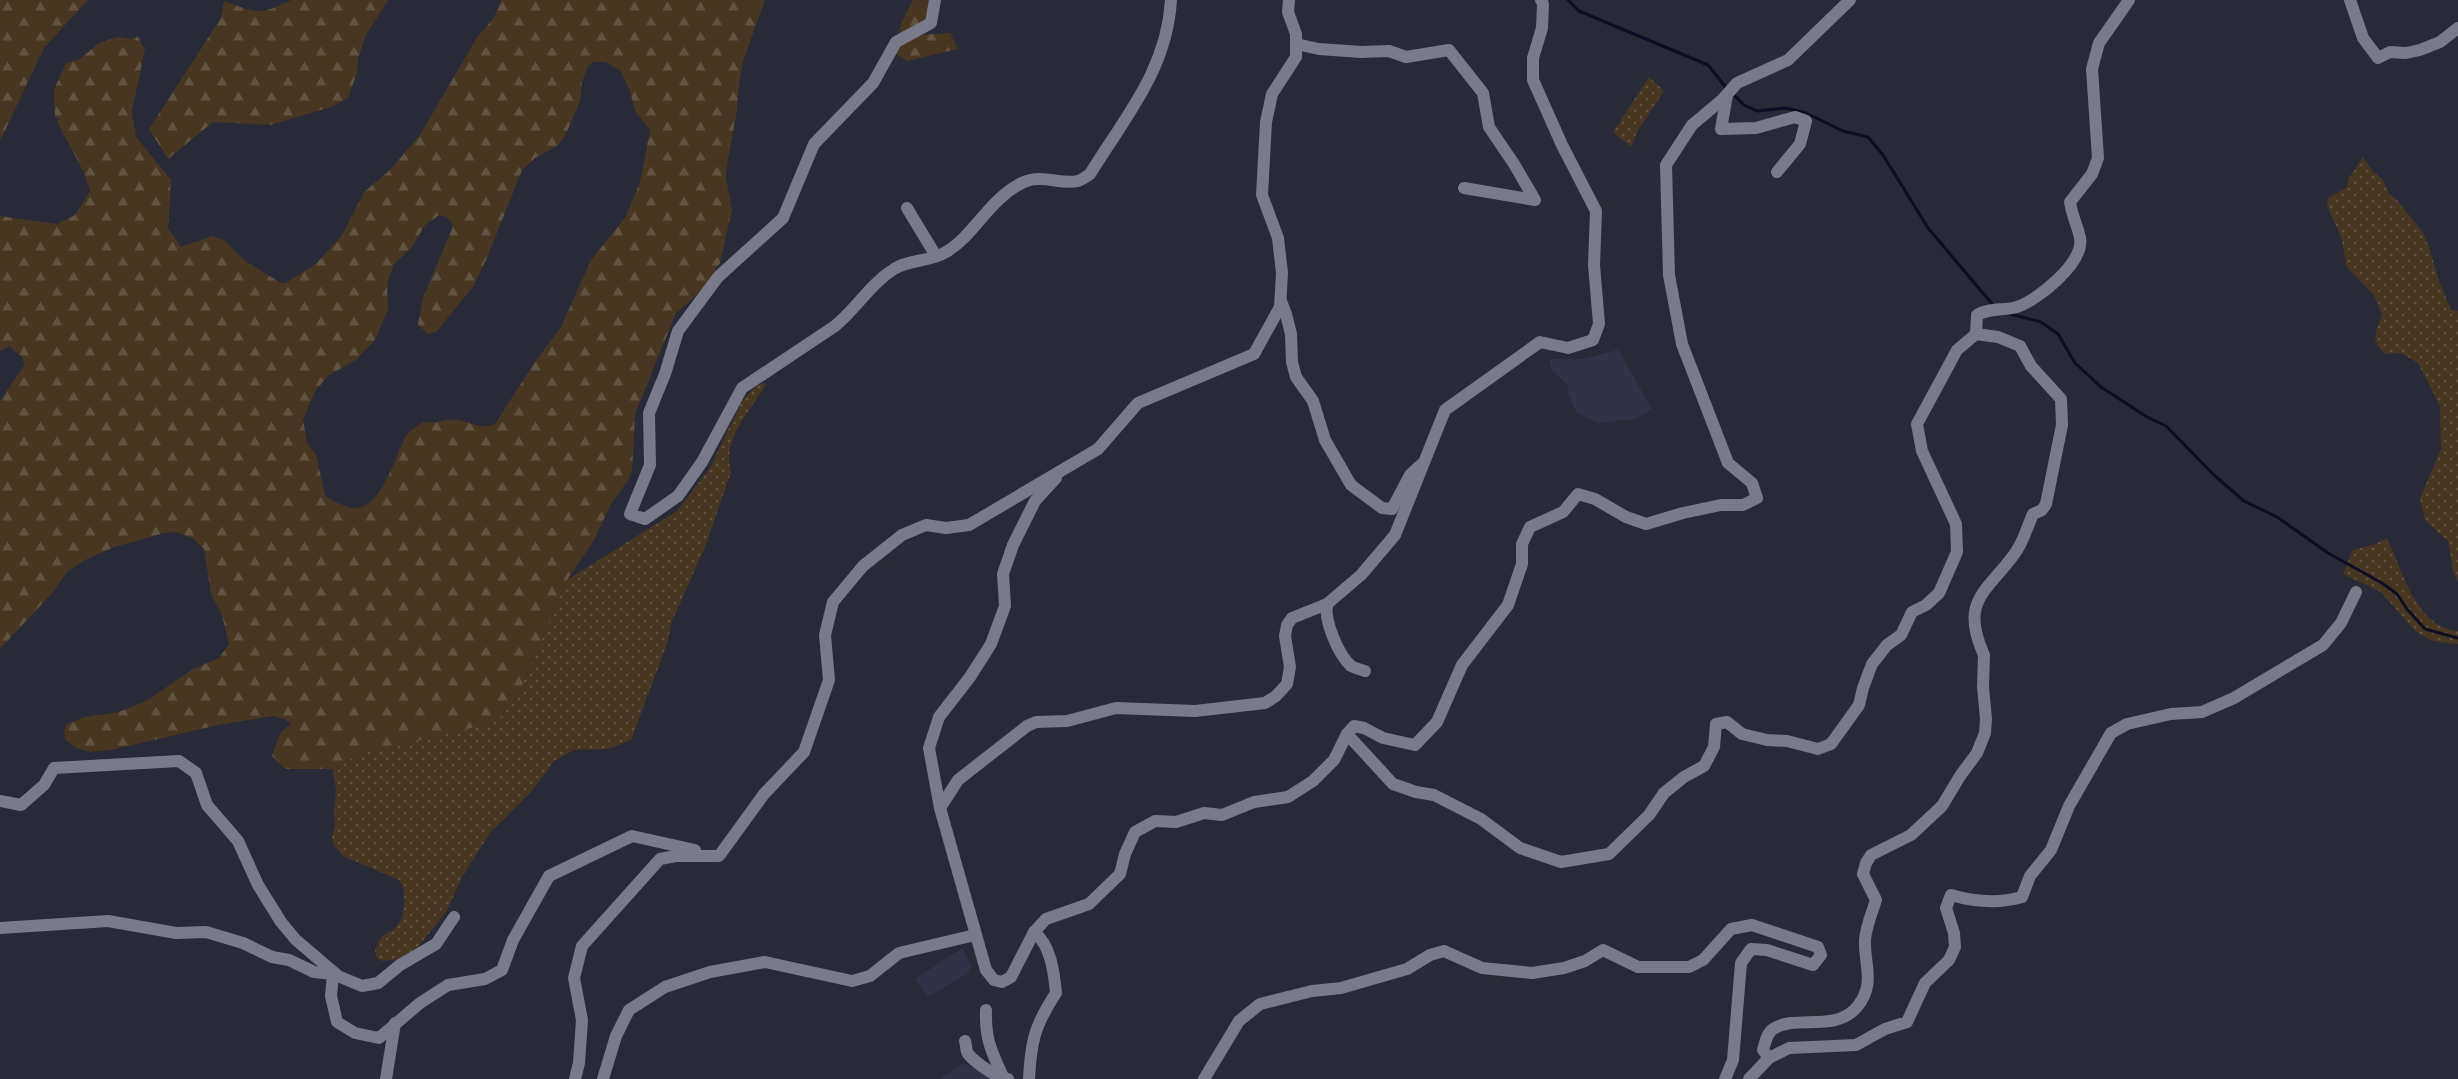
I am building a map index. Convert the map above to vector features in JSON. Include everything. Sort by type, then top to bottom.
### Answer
[{"type":"street","points":[[935,0],[931,23],[896,42],[873,82],[814,144],[783,218],[718,277],[678,331],[665,374],[649,413],[650,465],[630,514],[645,519],[678,496],[702,462],[742,387],[835,326],[873,285],[896,267],[946,253],[993,205],[1009,191],[1026,181],[1045,178],[1078,181],[1090,174],[1143,93],[1169,25],[1171,0]]},
{"type":"street","points":[[719,856],[764,794],[804,752],[829,680],[825,635],[833,602],[863,566],[902,535],[926,525],[946,528],[969,525],[1098,449],[1138,403],[1254,354],[1281,301],[1282,273],[1278,238],[1262,195],[1266,122],[1272,94],[1296,57],[1296,34],[1288,12],[1289,0]]},
{"type":"street","points":[[940,808],[958,780],[1027,726],[1036,722],[1067,721],[1116,708],[1195,711],[1265,703],[1276,696],[1287,684],[1290,667],[1285,636],[1287,625],[1292,618],[1327,604],[1361,575],[1395,535],[1445,410],[1540,342],[1568,348],[1593,340],[1599,324],[1594,265],[1596,211],[1562,145],[1533,80],[1533,58],[1542,28],[1543,4],[1541,0]]},
{"type":"street","points":[[1070,465],[1035,501],[1013,544],[1003,574],[1005,606],[991,644],[970,677],[939,717],[929,748],[940,808],[975,935],[986,970],[994,980],[1002,982],[1011,977],[1034,932],[1046,919],[1089,904],[1120,874],[1125,854],[1135,832],[1155,821],[1176,822],[1204,813],[1222,815],[1254,802],[1288,797],[1313,781],[1334,759],[1353,726],[1364,728],[1383,738],[1415,745],[1437,722],[1462,665],[1508,605],[1521,564],[1522,544],[1530,527],[1563,512],[1578,494],[1595,499],[1626,518],[1646,524],[1721,505],[1743,505],[1757,498],[1752,483],[1728,463],[1682,344],[1669,275],[1666,165],[1692,125],[1727,95],[1737,83],[1788,60],[1850,0]]},
{"type":"street","points":[[1347,734],[1393,784],[1434,795],[1481,819],[1520,848],[1561,862],[1609,854],[1649,815],[1664,793],[1684,777],[1704,766],[1714,747],[1716,724],[1727,722],[1742,734],[1767,740],[1787,741],[1818,749],[1831,744],[1859,705],[1872,664],[1887,645],[1901,635],[1912,612],[1939,593],[1957,552],[1956,524],[1922,451],[1917,424],[1957,350],[1976,334],[1977,315],[1988,309],[2017,307],[2040,294],[2062,275],[2080,253],[2080,238],[2072,219],[2070,202],[2092,174],[2098,158],[2092,69],[2099,42],[2129,0]]},
{"type":"street","points":[[2350,0],[2362,38],[2378,58],[2390,52],[2406,53],[2420,50],[2440,42],[2458,28]]},
{"type":"street","points":[[1296,44],[1319,49],[1389,51],[1406,57],[1449,50],[1483,93],[1489,127],[1535,200],[1464,188]]},
{"type":"street","points":[[1727,95],[1721,129],[1756,128],[1795,117],[1806,121],[1800,144],[1778,172]]},
{"type":"street","points":[[906,208],[936,256]]},
{"type":"street","points":[[1281,301],[1291,334],[1292,362],[1296,377],[1313,401],[1324,440],[1351,484],[1382,508],[1392,509],[1410,475],[1425,461]]},
{"type":"street","points":[[1769,1058],[1763,1050],[1767,1037],[1773,1029],[1784,1025],[1836,1019],[1848,1015],[1858,1006],[1869,982],[1866,928],[1876,900],[1863,874],[1866,863],[1871,855],[1911,835],[1942,806],[1977,753],[1985,733],[1984,654],[1979,644],[1974,614],[1986,586],[2014,555],[2033,514],[2042,510],[2046,504],[2062,425],[2061,399],[2031,366],[2020,346],[1998,337],[1976,334]]},
{"type":"street","points":[[1749,1079],[1769,1058],[1788,1048],[1856,1045],[1885,1029],[1907,1022],[1925,983],[1949,960],[1955,947],[1954,933],[1946,908],[1951,896],[1972,901],[2005,902],[2022,897],[2030,876],[2051,850],[2069,806],[2111,733],[2127,724],[2171,714],[2202,712],[2234,698],[2323,645],[2341,623],[2356,592]]},
{"type":"street","points":[[1327,604],[1325,615],[1335,642],[1352,666],[1365,671]]},
{"type":"street","points":[[0,801],[21,805],[44,785],[54,768],[179,761],[196,773],[207,805],[238,841],[258,885],[281,922],[296,940],[336,975]]},
{"type":"street","points":[[336,975],[331,996],[337,1022],[355,1034],[379,1038],[420,1003],[448,985],[485,978],[502,970],[513,940],[549,876],[632,836],[719,856]]},
{"type":"street","points":[[575,1079],[579,1063],[582,1020],[574,978],[582,946],[660,859],[676,855],[719,856]]},
{"type":"street","points":[[0,927],[108,921],[176,933],[206,932],[243,943],[272,957],[289,960],[314,972],[336,975],[362,986],[378,983],[400,964],[436,944],[454,917]]},
{"type":"street","points":[[1204,1079],[1239,1021],[1260,1004],[1312,991],[1341,988],[1407,969],[1430,955],[1444,951],[1482,968],[1532,973],[1564,968],[1585,961],[1603,950],[1638,967],[1689,967],[1703,960],[1731,929],[1752,925],[1818,947],[1821,955],[1814,965],[1767,950],[1751,949],[1741,963],[1733,1060],[1725,1079]]},
{"type":"street","points":[[1029,1079],[1030,1050],[1040,1018],[1056,993],[1054,972],[1046,948],[1041,937],[1034,932]]},
{"type":"street","points":[[603,1079],[616,1036],[629,1011],[665,987],[710,972],[765,962],[852,981],[870,976],[899,953],[975,935]]},
{"type":"street","points":[[986,1010],[985,1032],[993,1057],[1006,1079]]},
{"type":"street","points":[[386,1079],[395,1024]]},
{"type":"street","points":[[965,1041],[968,1054],[989,1072],[1006,1079]]},
{"type":"shaded area","points":[[1618,350],[1652,409],[1635,419],[1598,423],[1577,413],[1569,396],[1567,384],[1552,371],[1549,359],[1582,359]]},
{"type":"shaded area","points":[[962,948],[972,966],[966,974],[928,997],[915,979]]},
{"type":"shaded area","points":[[964,1063],[994,1079],[940,1079]]},
{"type":"green space","points":[[0,0],[88,0],[44,48],[0,141]]},
{"type":"green space","points":[[291,0],[388,0],[366,35],[348,98],[331,107],[270,125],[213,122],[168,159],[149,129],[221,18],[224,1],[251,10],[264,11]]},
{"type":"green space","points":[[501,0],[765,0],[743,61],[726,178],[732,210],[720,263],[701,291],[676,313],[635,414],[632,472],[611,504],[594,540],[567,580],[516,699],[500,718],[488,724],[407,743],[393,744],[383,750],[372,747],[333,769],[285,769],[272,756],[281,732],[291,724],[273,716],[218,725],[111,750],[90,752],[76,748],[65,739],[64,731],[67,724],[85,717],[119,712],[148,700],[193,669],[219,658],[229,644],[222,615],[211,594],[204,549],[192,538],[176,532],[164,533],[114,547],[85,560],[67,572],[53,592],[0,649],[0,401],[25,364],[22,357],[9,346],[0,351],[0,216],[57,224],[75,215],[90,191],[84,173],[57,120],[60,120],[55,116],[54,90],[66,63],[80,59],[99,43],[118,37],[130,39],[138,37],[145,49],[132,111],[136,137],[171,180],[168,228],[181,247],[213,236],[226,242],[245,261],[281,283],[286,283],[317,263],[342,235],[364,192],[391,169],[420,135],[478,36],[494,18]],"holes":[[[594,62],[605,62],[620,70],[630,91],[635,111],[650,130],[640,182],[625,218],[591,260],[561,327],[535,362],[495,424],[480,426],[453,420],[423,422],[406,436],[384,485],[367,504],[357,508],[329,499],[325,495],[316,455],[307,443],[303,419],[316,390],[329,375],[356,360],[375,340],[388,310],[387,284],[394,264],[412,247],[425,225],[439,215],[447,217],[452,224],[452,229],[423,298],[418,323],[429,334],[437,331],[472,288],[487,258],[522,170],[535,158],[557,146],[565,136],[580,101],[582,82],[588,66]]]},
{"type":"green space","points":[[913,0],[931,0],[930,15],[918,35],[950,33],[958,49],[907,61],[896,54],[901,23]]},
{"type":"green space","points":[[1649,77],[1664,91],[1637,132],[1631,147],[1613,132]]},
{"type":"green space","points":[[2363,157],[2383,180],[2389,194],[2397,200],[2423,233],[2451,310],[2458,311],[2458,582],[2453,571],[2448,541],[2425,520],[2420,498],[2441,449],[2440,406],[2418,363],[2401,353],[2386,354],[2377,345],[2375,336],[2382,314],[2374,295],[2346,266],[2342,239],[2327,206],[2328,198],[2346,188],[2349,178]]},
{"type":"green space","points":[[765,383],[734,437],[730,448],[731,472],[705,547],[672,621],[667,644],[631,740],[608,749],[574,750],[554,761],[532,791],[490,833],[463,875],[446,912],[418,947],[400,959],[383,961],[377,959],[375,950],[380,940],[397,926],[402,916],[404,903],[402,885],[399,880],[343,856],[334,845],[332,838],[335,824],[336,791],[333,769],[372,747],[383,750],[393,744],[407,743],[516,699],[567,580],[677,511],[710,468],[742,401],[757,385]]},
{"type":"green space","points":[[2387,538],[2405,581],[2421,609],[2431,620],[2458,631],[2458,644],[2433,641],[2416,632],[2381,592],[2343,574],[2353,550],[2376,544]]},
{"type":"waterway","points":[[1568,0],[1579,11],[1708,65],[1728,90]]},
{"type":"waterway","points":[[1733,94],[1744,105],[1757,111],[1786,108],[1806,113],[1843,131],[1868,137],[1883,155],[1928,228],[1993,305]]},
{"type":"waterway","points":[[2006,313],[2041,322],[2058,334],[2075,363],[2101,387],[2147,417],[2166,426],[2214,475],[2244,501],[2277,517],[2328,553],[2382,583],[2397,594],[2425,629],[2458,638]]}]
